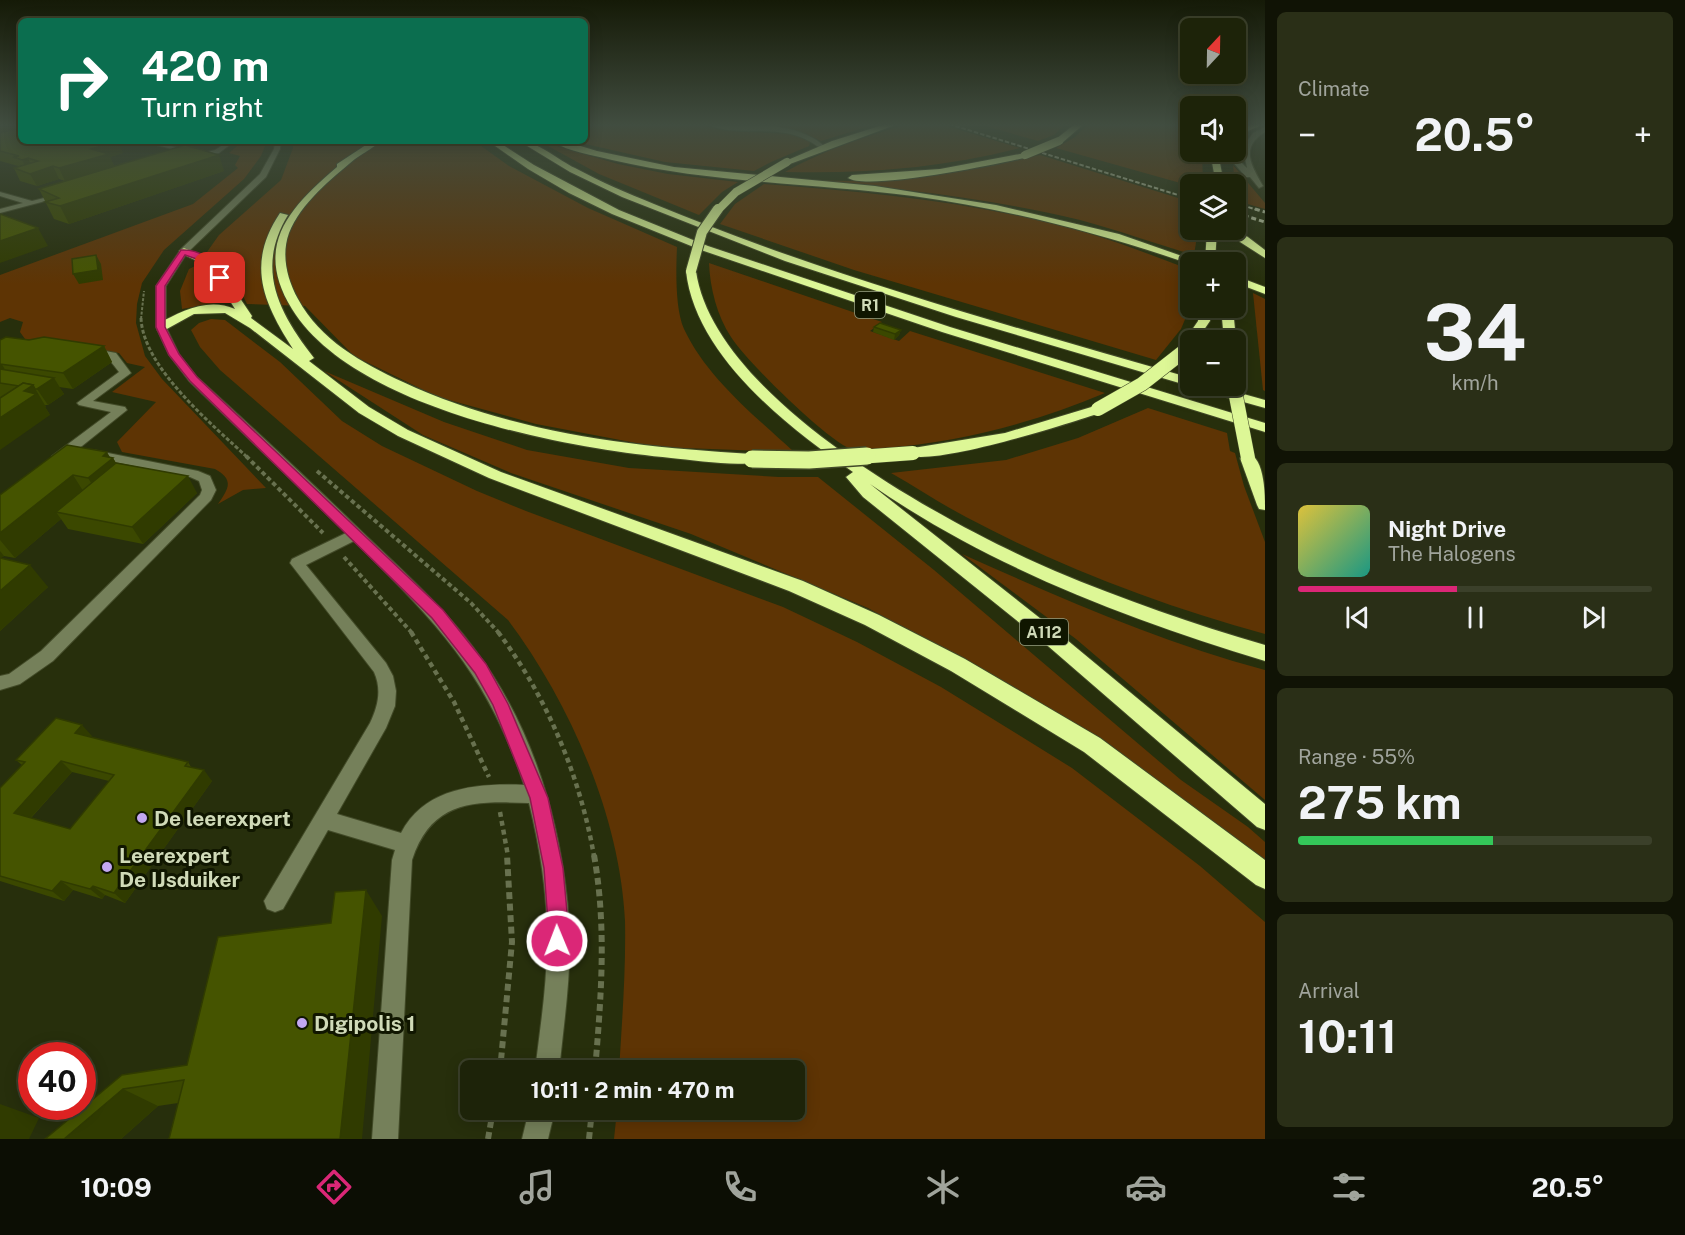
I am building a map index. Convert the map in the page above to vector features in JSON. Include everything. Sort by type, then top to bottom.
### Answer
[{"type":"highway","points":[[323,177],[290,207],[270,236],[265,258],[266,281],[270,300],[304,355],[345,395]]},
{"type":"highway","points":[[332,177],[300,207],[283,236],[280,257],[281,274],[301,316],[338,351],[401,388],[474,417],[544,435],[700,457],[808,460],[913,453],[1000,440],[1046,428],[1098,409],[1150,379],[1180,352]]},
{"type":"highway","name":"R1","points":[[550,177],[580,193],[713,250],[920,322],[1265,428]]},
{"type":"highway","name":"R1","points":[[588,177],[670,214],[778,254],[916,300],[1180,379]]},
{"type":"highway","points":[[746,177],[856,187],[956,200],[1056,220],[1180,257]]},
{"type":"highway","name":"A112","points":[[759,177],[743,186],[715,212],[697,241],[691,271],[696,301],[722,345],[766,396],[824,446],[869,493],[1048,635],[1265,819]]},
{"type":"highway","points":[[800,177],[868,177]]},
{"type":"highway","points":[[1244,240],[1265,255]]},
{"type":"highway","points":[[184,251],[207,260],[214,266],[238,308],[254,325]]},
{"type":"highway","points":[[1246,283],[1265,291]]},
{"type":"highway","points":[[161,327],[191,311],[216,308],[236,313],[364,410],[403,434],[495,475],[796,586],[872,620],[958,665],[1092,745],[1265,876]]},
{"type":"highway","points":[[1236,396],[1248,458],[1265,505]]},
{"type":"highway","points":[[1237,396],[1265,404]]},
{"type":"highway","points":[[824,446],[890,493],[966,535],[1048,575],[1137,610],[1265,652]]},
{"type":"street","points":[[261,177],[184,251],[161,286],[161,327],[174,355],[194,379],[437,614],[481,669],[500,704],[537,794],[553,868],[558,923],[549,1060]]},
{"type":"street","points":[[1250,177],[1262,189]]},
{"type":"street","points":[[0,211],[41,202],[72,191],[26,203]]},
{"type":"street","points":[[0,194],[26,203],[41,202]]},
{"type":"street","points":[[44,469],[121,410],[83,403],[125,373],[112,355],[79,350]]},
{"type":"street","points":[[0,682],[14,679],[47,657],[206,496],[209,490],[205,479],[193,474],[70,449]]},
{"type":"street","points":[[275,901],[377,728],[385,709],[388,695],[385,678],[380,668],[297,563],[356,534]]},
{"type":"street","points":[[385,1139],[402,860],[406,844],[415,828],[447,801],[481,793],[537,794]]},
{"type":"street","points":[[323,819],[406,844]]},
{"type":"street","points":[[536,1139],[541,1120]]},
{"type":"street","points":[[545,1120],[546,1139]]},
{"type":"path","points":[[145,288],[140,322],[145,341],[162,369],[216,428],[334,545],[410,631],[444,680],[464,716],[495,793],[503,828],[513,925],[509,1002],[501,1060]]},
{"type":"path","points":[[488,1139],[491,1120]]},
{"type":"path","points":[[589,1139],[591,1120]]},
{"type":"shaded area","points":[[227,177],[245,177],[164,250],[142,283],[137,304],[136,323],[145,356],[162,379],[266,488],[243,490],[218,504],[228,485],[225,477],[215,469],[122,452],[117,442],[156,402],[112,392],[145,367],[127,363],[119,353],[25,339],[20,332],[23,322],[10,318],[0,322],[0,275],[193,204]]},
{"type":"shaded area","points":[[282,177],[530,177],[588,208],[677,247],[679,311],[684,329],[694,347],[705,364],[733,395],[794,452],[657,447],[536,424],[438,397],[354,356],[305,306],[247,304],[226,262],[207,252],[219,235]]},
{"type":"shaded area","points":[[607,177],[696,177],[738,182],[722,192],[699,215]]},
{"type":"shaded area","points":[[913,177],[1111,177],[1180,199],[1180,240],[1196,240],[1194,252],[1184,252],[1080,220],[1010,205],[905,190],[799,180],[850,181]]},
{"type":"shaded area","points":[[1160,177],[1180,177],[1180,183]]},
{"type":"shaded area","points":[[1246,180],[1265,203],[1265,209],[1246,204]]},
{"type":"shaded area","points":[[764,184],[846,191],[968,206],[1088,233],[1180,266],[1180,318],[1186,318],[1181,329],[1156,360],[854,270],[720,224],[735,204]]},
{"type":"shaded area","points":[[709,263],[882,322],[870,331],[899,341],[910,331],[1105,393],[1025,422],[970,436],[865,451],[854,450],[827,434],[789,400],[739,348],[726,329],[718,311]]},
{"type":"shaded area","points":[[195,266],[205,268],[208,282],[222,302],[182,309],[180,291],[189,269]]},
{"type":"shaded area","points":[[1253,293],[1265,299],[1265,391],[1263,390]]},
{"type":"shaded area","points":[[211,319],[225,320],[280,362],[342,421],[382,446],[477,491],[526,511],[783,607],[857,642],[941,687],[1072,768],[1200,866],[1265,922],[1265,1139],[614,1139],[616,1120],[805,1120],[805,1060],[620,1060],[625,940],[621,881],[613,841],[588,762],[552,687],[508,620],[220,370],[200,347],[191,330],[199,323]]},
{"type":"shaded area","points":[[324,371],[444,422],[527,450],[629,468],[779,477],[818,477],[934,570],[1181,780],[1248,827],[1265,842],[1265,863],[1092,733],[868,608],[691,534],[511,473],[423,435]]},
{"type":"shaded area","points":[[1148,408],[1227,433],[1230,451],[1235,453],[1244,486],[1265,542],[1265,634],[1150,598],[1075,569],[966,517],[891,473],[1006,460],[1078,438]]},
{"type":"shaded area","points":[[962,554],[1149,633],[1265,670],[1265,800],[1076,639]]},
{"type":"building","points":[[78,177],[150,177],[60,206],[45,202],[59,198],[39,189]]},
{"type":"building","points":[[0,214],[38,228],[0,241]]},
{"type":"building","points":[[96,255],[98,270],[73,274],[72,259]]},
{"type":"building","points":[[880,323],[901,330],[895,334],[874,327]]},
{"type":"building","points":[[6,337],[29,340],[44,337],[104,346],[63,373],[0,364],[0,340]]},
{"type":"building","points":[[0,369],[54,378],[35,389],[33,385],[23,383],[19,386],[0,383]]},
{"type":"building","points":[[23,383],[33,385],[24,391],[36,394],[0,418],[0,398]]},
{"type":"building","points":[[67,445],[107,452],[103,456],[113,458],[88,478],[73,475],[0,533],[0,495]]},
{"type":"building","points":[[116,463],[188,476],[132,527],[56,512]]},
{"type":"building","points":[[0,558],[30,565],[0,591]]},
{"type":"building","name":"De leerexpert","points":[[56,718],[82,725],[75,733],[188,762],[185,766],[204,770],[114,893],[93,886],[90,889],[61,881],[52,891],[0,876],[0,788],[25,762],[16,760]],"holes":[[[61,761],[114,775],[70,829],[14,813]]]},
{"type":"building","name":"Digipolis 1","points":[[366,890],[340,1139],[169,1139],[184,1080],[123,1089],[96,1112],[96,1097],[122,1075],[187,1065],[218,937],[331,923],[335,892]]},
{"type":"building","name":"Digipolis 1","points":[[68,1120],[86,1120],[64,1139],[45,1139]]},
{"type":"railway","points":[[1121,177],[1180,196]]},
{"type":"railway","points":[[1246,206],[1260,211]]},
{"type":"railway","points":[[1255,209],[1265,212]]},
{"type":"railway","points":[[1246,216],[1265,222]]},
{"type":"place","name":"De leerexpert","points":[[142,818]]},
{"type":"place","name":"Leerexpert De IJsduiker","points":[[107,867]]},
{"type":"place","name":"Digipolis 1","points":[[302,1023]]},
{"type":"route","points":[[220,278],[214,266],[207,260],[184,251],[169,272],[161,286],[161,327],[174,355],[194,379],[437,614],[481,669],[520,748],[539,798],[553,868],[558,923],[557,941]]}]
